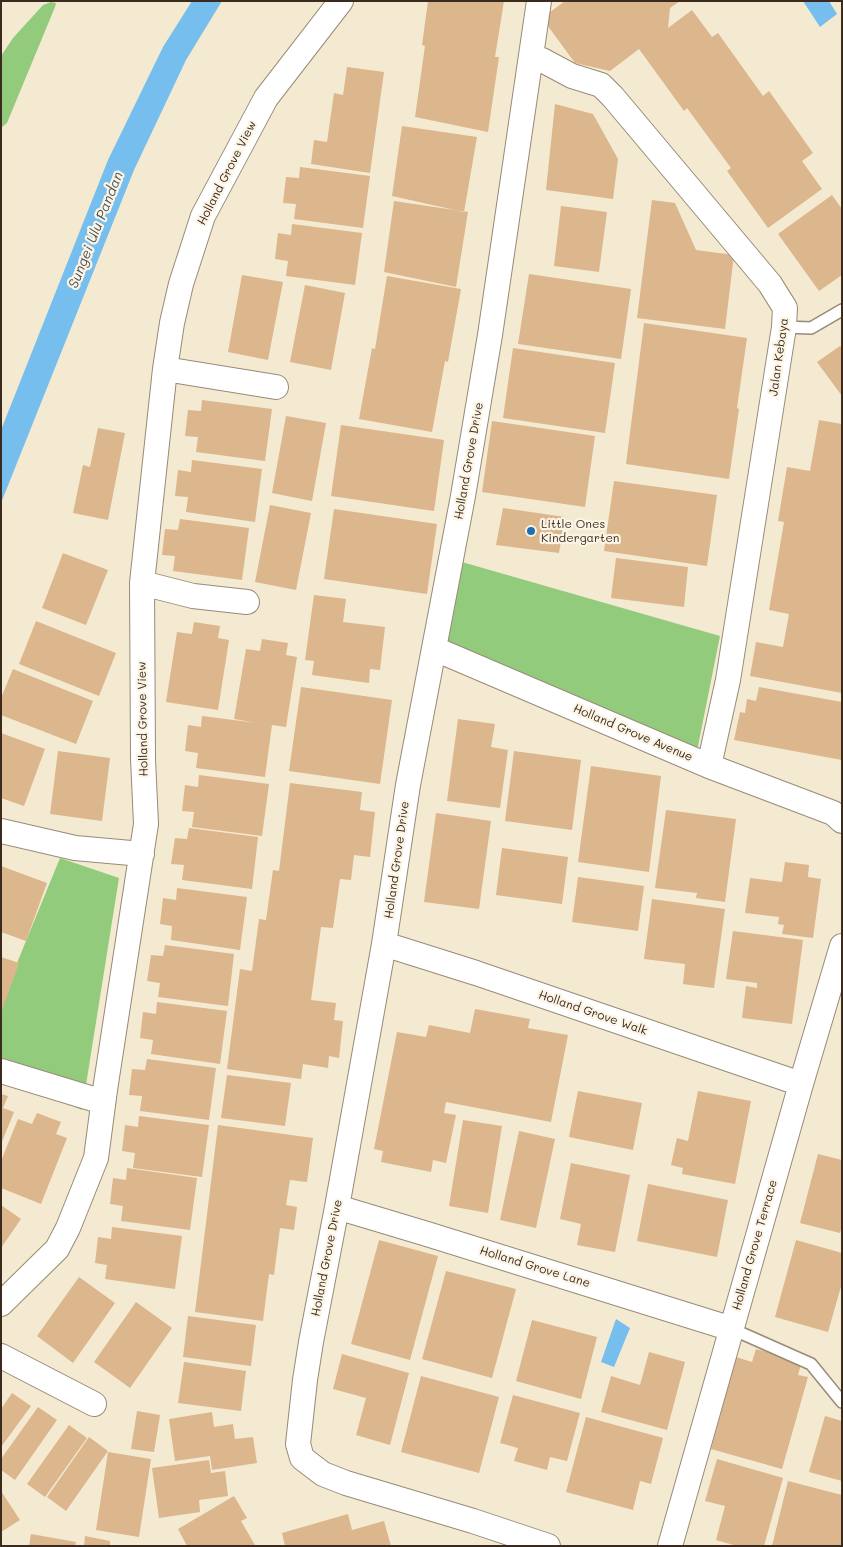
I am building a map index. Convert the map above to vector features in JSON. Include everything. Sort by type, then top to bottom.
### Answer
[{"type":"street","name":"Holland Grove View","points":[[1,1304],[57,1249],[68,1228],[96,1158],[146,824],[142,733],[142,583],[165,369],[172,323],[181,284],[203,216],[266,98],[341,1]]},
{"type":"street","name":"Holland Grove Drive","points":[[539,1],[490,335],[435,649],[408,785],[384,944],[305,1380],[298,1444],[302,1458],[323,1474],[346,1483],[473,1521],[548,1546]]},
{"type":"street","name":"Jalan Kebaya","points":[[531,59],[542,60],[572,76],[601,85],[770,284],[785,308],[784,327],[728,680],[709,766]]},
{"type":"street","points":[[165,369],[276,387]]},
{"type":"street","points":[[142,583],[193,596],[247,602]]},
{"type":"street","name":"Holland Grove Avenue","points":[[435,649],[709,766],[838,817]]},
{"type":"street","points":[[1,831],[75,848],[142,854]]},
{"type":"street","name":"Holland Grove Walk","points":[[384,944],[486,976],[801,1084]]},
{"type":"street","name":"Holland Grove Terrace","points":[[670,1546],[842,946]]},
{"type":"street","points":[[1,1070],[103,1102]]},
{"type":"street","name":"Holland Grove Lane","points":[[337,1207],[732,1329]]},
{"type":"street","points":[[1,1356],[94,1404]]},
{"type":"lane","points":[[784,327],[811,328],[842,310]]},
{"type":"lane","points":[[732,1329],[811,1364],[842,1402]]},
{"type":"green space","points":[[51,2],[56,3],[55,7],[7,123],[1,128],[1,56],[13,38],[43,5]]},
{"type":"green space","points":[[441,556],[720,636],[697,751],[425,642]]},
{"type":"green space","points":[[60,858],[119,878],[82,1110],[1,1076],[1,1002]]},
{"type":"water","name":"Sungei Ulu Pandan","points":[[192,1],[222,1],[186,60],[134,170],[1,503],[1,430],[108,160],[163,47]]},
{"type":"water","points":[[803,1],[829,1],[837,14],[820,27]]},
{"type":"water","points":[[616,1319],[630,1328],[614,1367],[601,1362]]},
{"type":"building","points":[[428,1],[504,1],[495,57],[499,57],[488,132],[415,117],[425,46],[422,45]]},
{"type":"building","points":[[565,1],[680,1],[670,8],[668,28],[692,10],[712,37],[718,33],[763,96],[769,91],[813,153],[802,161],[822,189],[768,228],[727,171],[731,168],[687,108],[684,111],[639,49],[610,71],[575,63],[542,18]]},
{"type":"building","points":[[347,67],[384,72],[370,173],[311,164],[314,140],[327,142],[334,93],[343,95]]},
{"type":"building","points":[[555,104],[593,114],[618,159],[613,199],[546,190]]},
{"type":"building","points":[[402,126],[477,137],[464,212],[392,196]]},
{"type":"building","points":[[300,167],[370,176],[363,228],[294,219],[296,204],[283,203],[284,194],[286,177],[299,178]]},
{"type":"building","points":[[832,195],[842,209],[842,275],[819,291],[778,234]]},
{"type":"building","points":[[652,200],[675,203],[696,250],[734,255],[725,329],[637,318]]},
{"type":"building","points":[[394,201],[468,212],[456,287],[384,272]]},
{"type":"building","points":[[561,206],[607,212],[599,272],[554,266]]},
{"type":"building","points":[[292,224],[362,233],[355,285],[286,276],[288,261],[275,259],[276,250],[278,233],[291,235]]},
{"type":"building","points":[[529,274],[631,289],[621,359],[518,344]]},
{"type":"building","points":[[242,275],[283,282],[268,360],[228,352]]},
{"type":"building","points":[[387,276],[461,289],[448,362],[445,361],[432,432],[359,419],[372,348],[375,349]]},
{"type":"building","points":[[305,285],[345,293],[331,370],[290,362]]},
{"type":"building","points":[[644,323],[747,338],[729,479],[626,464]]},
{"type":"building","points":[[840,346],[842,348],[842,396],[817,362]]},
{"type":"building","points":[[513,348],[615,363],[605,433],[503,418]]},
{"type":"building","points":[[202,400],[272,409],[265,461],[196,452],[198,437],[185,436],[188,410],[201,411]]},
{"type":"building","points":[[286,416],[326,423],[312,501],[272,493]]},
{"type":"building","points":[[819,420],[842,424],[842,693],[750,676],[756,642],[783,647],[789,614],[769,610],[784,522],[778,521],[787,467],[810,471]]},
{"type":"building","points":[[492,421],[595,436],[585,507],[482,492]]},
{"type":"building","points":[[341,425],[444,440],[434,511],[331,496]]},
{"type":"building","points":[[98,428],[125,433],[108,520],[73,513],[83,465],[90,467]]},
{"type":"building","points":[[192,460],[262,469],[255,522],[186,512],[188,497],[175,496],[178,470],[191,472]]},
{"type":"building","points":[[614,481],[717,495],[707,566],[604,551]]},
{"type":"building","points":[[270,505],[311,513],[296,590],[255,582]]},
{"type":"building","name":"Little Ones Kindergarten","points":[[503,508],[565,517],[559,553],[496,545]]},
{"type":"building","points":[[334,509],[437,524],[427,594],[324,579]]},
{"type":"building","points":[[180,519],[249,528],[242,580],[173,571],[175,556],[162,555],[165,529],[178,530]]},
{"type":"building","points":[[63,553],[108,570],[86,625],[42,608]]},
{"type":"building","points":[[616,558],[688,567],[684,607],[611,598]]},
{"type":"building","points":[[314,595],[346,599],[343,622],[385,627],[380,670],[370,669],[369,683],[312,675],[314,661],[305,660]]},
{"type":"building","points":[[36,621],[116,653],[99,696],[19,664]]},
{"type":"building","points":[[194,622],[220,626],[218,638],[229,640],[218,710],[166,702],[177,632],[192,634]]},
{"type":"building","points":[[262,639],[288,643],[286,655],[297,657],[286,727],[272,725],[265,777],[196,768],[198,753],[185,751],[188,725],[201,727],[202,716],[257,723],[234,719],[246,649],[260,651]]},
{"type":"building","points":[[13,669],[93,701],[76,744],[1,715],[1,698]]},
{"type":"building","points":[[301,687],[392,700],[380,784],[289,771]]},
{"type":"building","points":[[759,687],[842,702],[842,760],[734,740],[740,712],[745,713],[747,699],[756,701]]},
{"type":"building","points":[[458,719],[495,724],[491,747],[508,750],[500,808],[447,801]]},
{"type":"building","points":[[1,733],[45,749],[24,806],[1,798]]},
{"type":"building","points":[[58,751],[110,758],[102,821],[50,814]]},
{"type":"building","points":[[514,751],[581,760],[572,830],[505,821]]},
{"type":"building","points":[[591,766],[661,776],[649,872],[578,862]]},
{"type":"building","points":[[199,775],[269,784],[262,836],[192,827],[194,812],[182,811],[185,785],[198,787]]},
{"type":"building","points":[[290,783],[362,792],[360,810],[375,812],[370,857],[354,855],[351,880],[340,879],[333,928],[321,927],[311,1000],[336,1003],[334,1020],[343,1021],[339,1058],[329,1056],[328,1068],[303,1064],[301,1079],[227,1069],[240,969],[252,971],[259,919],[266,920],[273,870],[279,871]]},
{"type":"building","points":[[666,810],[736,819],[725,902],[696,898],[697,893],[655,888]]},
{"type":"building","points":[[436,813],[491,821],[479,909],[424,902]]},
{"type":"building","points":[[189,828],[258,837],[252,889],[182,880],[184,865],[171,864],[175,838],[187,839]]},
{"type":"building","points":[[502,848],[568,857],[562,904],[496,895]]},
{"type":"building","points":[[785,862],[809,865],[808,877],[821,879],[813,938],[782,934],[784,925],[778,924],[779,917],[745,913],[750,878],[782,882]]},
{"type":"building","points":[[1,866],[47,883],[26,941],[1,932]]},
{"type":"building","points":[[578,877],[644,886],[638,931],[572,922]]},
{"type":"building","points":[[177,888],[247,897],[240,950],[171,940],[172,926],[160,924],[163,898],[176,900]]},
{"type":"building","points":[[652,899],[725,909],[714,988],[683,984],[685,964],[644,959]]},
{"type":"building","points":[[733,931],[803,940],[792,1024],[742,1018],[746,986],[757,988],[757,983],[726,979]]},
{"type":"building","points":[[165,945],[234,954],[228,1006],[158,997],[160,983],[147,981],[151,955],[163,956]]},
{"type":"building","points":[[1,957],[19,963],[1,1013]]},
{"type":"building","points":[[157,1002],[227,1011],[220,1064],[151,1054],[153,1040],[140,1038],[141,1029],[143,1012],[156,1014]]},
{"type":"building","points":[[475,1009],[530,1019],[528,1028],[568,1035],[551,1122],[446,1102],[444,1113],[456,1115],[446,1163],[433,1160],[431,1172],[381,1162],[383,1151],[374,1149],[397,1032],[426,1037],[429,1025],[470,1033]]},
{"type":"building","points":[[147,1059],[216,1068],[209,1120],[140,1111],[142,1096],[129,1095],[132,1069],[145,1070]]},
{"type":"building","points":[[227,1075],[291,1083],[285,1126],[221,1118]]},
{"type":"building","points":[[578,1091],[642,1103],[633,1150],[569,1137]]},
{"type":"building","points":[[698,1091],[751,1101],[735,1184],[682,1174],[683,1168],[671,1165],[677,1138],[688,1141]]},
{"type":"building","points":[[1,1094],[8,1096],[3,1108],[14,1112],[1,1144]]},
{"type":"building","points":[[37,1113],[61,1122],[56,1134],[67,1138],[41,1204],[1,1188],[1,1161],[18,1119],[32,1124]]},
{"type":"building","points":[[139,1116],[209,1125],[202,1177],[133,1168],[135,1153],[122,1151],[125,1125],[138,1127]]},
{"type":"building","points":[[463,1120],[502,1126],[488,1213],[449,1206]]},
{"type":"building","points":[[218,1125],[313,1138],[307,1182],[290,1180],[286,1205],[297,1207],[294,1230],[280,1228],[274,1275],[269,1274],[263,1321],[195,1312]]},
{"type":"building","points":[[519,1131],[555,1139],[536,1228],[500,1220]]},
{"type":"building","points":[[818,1154],[842,1160],[842,1226],[840,1233],[800,1223]]},
{"type":"building","points":[[571,1163],[630,1175],[615,1252],[577,1245],[581,1224],[560,1219]]},
{"type":"building","points":[[127,1168],[197,1178],[190,1230],[121,1221],[123,1206],[110,1204],[111,1195],[113,1178],[126,1180]]},
{"type":"building","points":[[648,1184],[728,1200],[717,1257],[637,1241]]},
{"type":"building","points":[[1,1205],[21,1219],[1,1248]]},
{"type":"building","points":[[112,1227],[182,1236],[175,1289],[105,1279],[107,1265],[95,1263],[98,1237],[111,1239]]},
{"type":"building","points":[[379,1240],[438,1256],[410,1360],[351,1344]]},
{"type":"building","points":[[796,1240],[842,1253],[842,1283],[828,1332],[775,1317]]},
{"type":"building","points":[[446,1271],[516,1289],[492,1378],[422,1359]]},
{"type":"building","points":[[79,1277],[115,1303],[73,1363],[37,1336]]},
{"type":"building","points":[[136,1302],[172,1328],[130,1388],[94,1362]]},
{"type":"building","points":[[188,1316],[256,1325],[251,1366],[183,1357]]},
{"type":"building","points":[[532,1320],[597,1337],[581,1399],[516,1381]]},
{"type":"building","points":[[756,1349],[802,1361],[798,1375],[808,1377],[782,1469],[711,1449],[736,1357],[752,1362]]},
{"type":"building","points":[[649,1352],[685,1362],[667,1430],[601,1412],[611,1376],[640,1385]]},
{"type":"building","points":[[342,1354],[409,1373],[390,1445],[356,1435],[366,1398],[333,1389]]},
{"type":"building","points":[[184,1362],[246,1371],[241,1411],[178,1403]]},
{"type":"building","points":[[421,1376],[499,1397],[479,1473],[401,1452]]},
{"type":"building","points":[[12,1393],[31,1406],[1,1447],[1,1409]]},
{"type":"building","points":[[513,1395],[580,1413],[567,1461],[550,1457],[547,1470],[514,1461],[518,1448],[500,1443]]},
{"type":"building","points":[[38,1407],[57,1420],[15,1480],[1,1470],[1,1459]]},
{"type":"building","points":[[137,1411],[160,1415],[154,1452],[131,1449]]},
{"type":"building","points":[[212,1412],[214,1427],[233,1424],[235,1439],[253,1437],[257,1463],[212,1470],[210,1456],[175,1461],[169,1419]]},
{"type":"building","points":[[825,1416],[842,1421],[842,1481],[809,1472]]},
{"type":"building","points":[[586,1417],[663,1438],[651,1484],[640,1481],[633,1510],[566,1492]]},
{"type":"building","points":[[69,1425],[87,1438],[45,1497],[27,1484]]},
{"type":"building","points":[[89,1437],[108,1451],[66,1511],[47,1497]]},
{"type":"building","points":[[108,1452],[151,1459],[139,1537],[96,1530]]},
{"type":"building","points":[[717,1459],[783,1478],[764,1546],[737,1546],[716,1540],[725,1506],[705,1501]]},
{"type":"building","points":[[209,1460],[211,1473],[225,1471],[228,1496],[199,1500],[200,1512],[159,1518],[152,1468]]},
{"type":"building","points":[[788,1481],[842,1495],[842,1546],[772,1546]]},
{"type":"building","points":[[1,1491],[20,1520],[1,1532]]},
{"type":"building","points":[[234,1496],[247,1518],[241,1521],[255,1545],[187,1546],[178,1529]]},
{"type":"building","points":[[348,1514],[352,1530],[384,1521],[391,1546],[285,1546],[282,1533]]},
{"type":"building","points":[[31,1534],[76,1542],[75,1546],[29,1546]]},
{"type":"building","points":[[85,1536],[110,1541],[110,1546],[84,1546]]},
{"type":"place","name":"Little Ones Kindergarten","points":[[531,531]]}]
